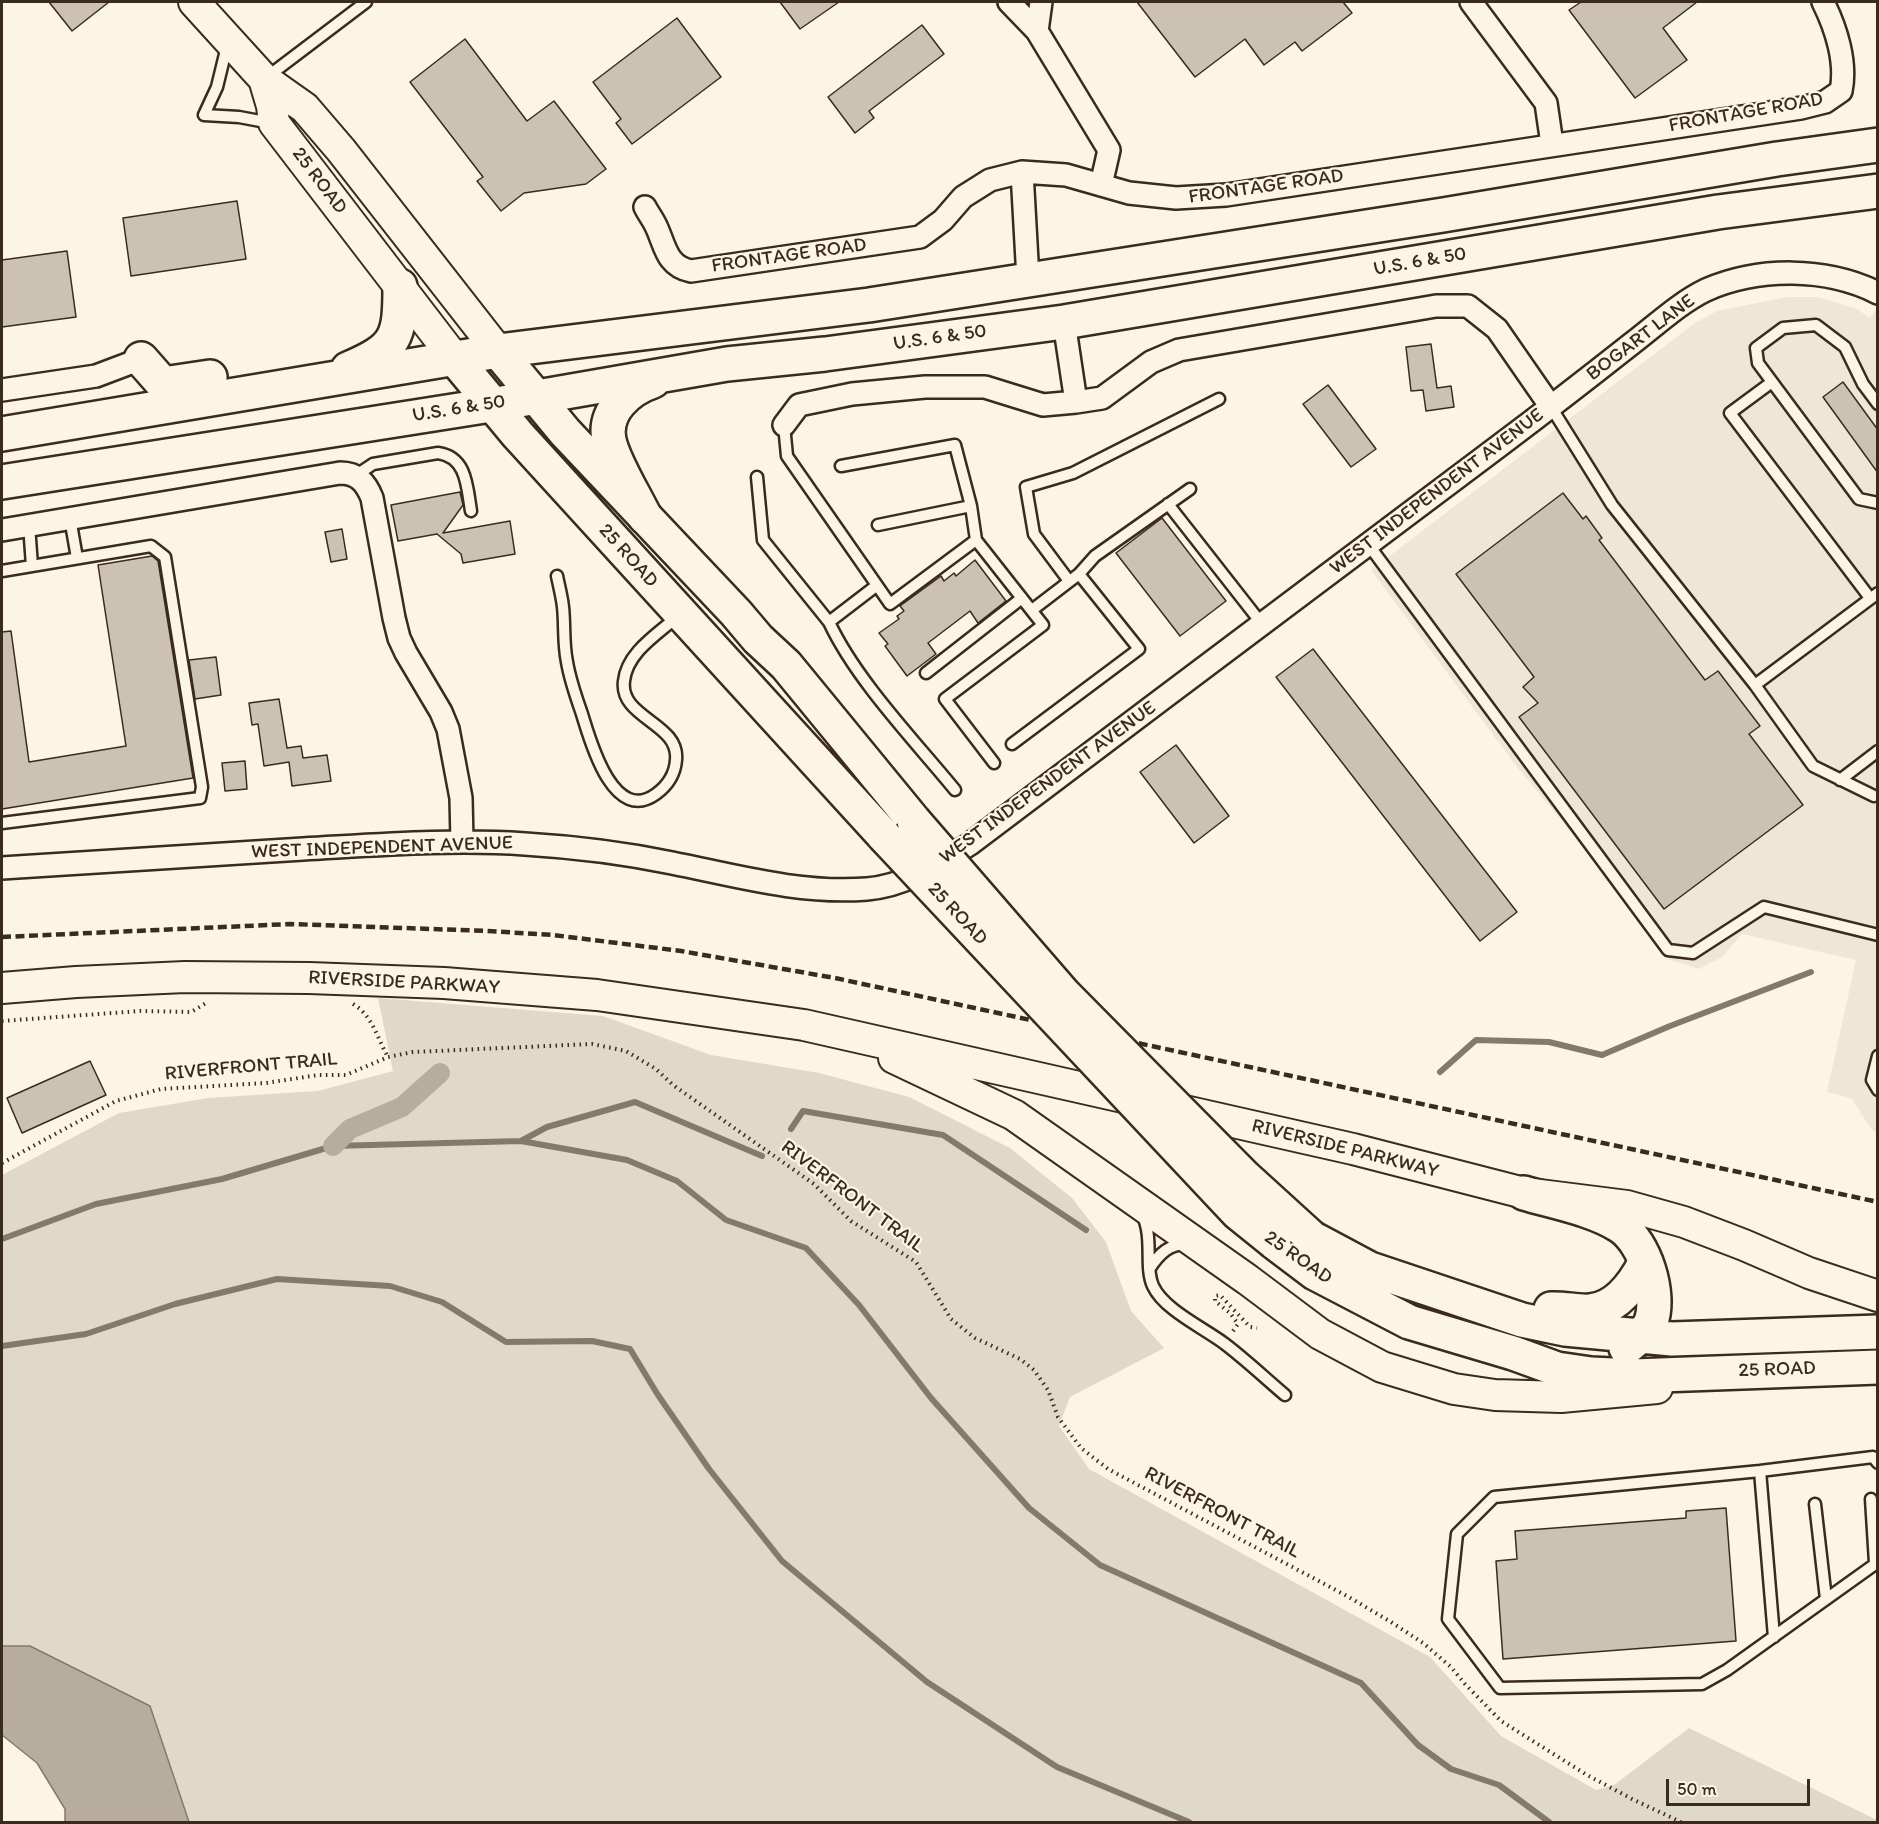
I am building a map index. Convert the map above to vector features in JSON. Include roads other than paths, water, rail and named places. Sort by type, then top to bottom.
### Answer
[{"type":"main road","name":"25 ROAD","points":[[198,3],[264,79],[305,108],[565,432],[758,639],[786,665],[914,821],[1063,993],[1245,1177],[1312,1238],[1370,1269],[1522,1320],[1565,1329],[1672,1339],[1878,1332]]},
{"type":"main road","name":"25 ROAD","points":[[264,79],[272,106],[274,123],[491,405],[884,836],[1238,1213],[1274,1242],[1315,1273],[1409,1322],[1557,1368],[1623,1376],[1878,1367]]},
{"type":"main road","points":[[2,434],[498,351],[869,305],[1443,215],[1777,159],[1878,145]]},
{"type":"main road","name":"U.S. 6 & 50","points":[[2,482],[491,405],[727,364],[825,354],[1064,322],[1718,212],[1878,191]]},
{"type":"main road","points":[[1064,322],[1080,303],[1117,286],[1303,259],[1361,245],[1443,215]]},
{"type":"main road","points":[[825,354],[873,331],[957,316],[1007,304],[1024,294],[1028,279]]},
{"type":"main road","points":[[141,359],[163,384],[253,371],[306,384],[369,360],[388,345],[397,332],[400,320],[400,286]]},
{"type":"main road","points":[[645,517],[611,449],[608,436],[614,410],[622,399],[650,382],[673,374],[727,364]]},
{"type":"main road","points":[[2,457],[80,443],[160,408]]},
{"type":"main road","name":"RIVERSIDE PARKWAY","points":[[2,987],[185,977],[309,978],[444,983],[597,995],[804,1025],[1353,1149],[1524,1193],[1627,1206],[1684,1222],[1809,1273],[1878,1296]]},
{"type":"main road","name":"RIVERSIDE PARKWAY","points":[[804,1025],[903,1062],[1014,1115],[1320,1334],[1382,1367],[1454,1389],[1495,1395],[1561,1396],[1660,1388],[1781,1370]]},
{"type":"main road","points":[[1513,1353],[1584,1361],[1604,1358],[1623,1351],[1640,1336],[1651,1323],[1654,1304],[1653,1285],[1642,1252],[1634,1238],[1622,1227],[1607,1218],[1524,1193]]},
{"type":"main road","points":[[1465,1302],[1522,1309],[1565,1308],[1591,1311],[1622,1296],[1635,1282],[1645,1263]]},
{"type":"street","points":[[1009,2],[1037,31],[1109,150],[1101,185]]},
{"type":"street","points":[[1037,31],[1041,2]]},
{"type":"street","points":[[1472,2],[1546,103],[1552,144]]},
{"type":"street","name":"FRONTAGE ROAD","points":[[645,207],[655,224],[664,249],[674,264],[691,271],[920,237],[943,220],[963,197],[990,180],[1022,172],[1066,175],[1129,193],[1176,198],[1226,195],[1800,108],[1825,102],[1841,91],[1844,75],[1843,62],[1829,14],[1823,2]]},
{"type":"street","points":[[1022,172],[1028,279]]},
{"type":"street","name":"BOGART LANE","points":[[1551,406],[1681,306],[1704,291],[1727,282],[1756,276],[1803,274],[1853,282],[1878,293]]},
{"type":"street","name":"WEST INDEPENDENT AVENUE","points":[[2,868],[123,859],[462,841],[579,848],[669,862],[766,883],[809,889],[842,890],[903,881],[933,867],[970,844],[1551,406],[1497,328],[1468,306],[1436,306],[1179,350],[1150,362],[1102,398],[1043,405],[985,387],[925,387],[852,394],[799,405],[784,425]]},
{"type":"street","points":[[1064,322],[1076,402]]},
{"type":"street","points":[[2,390],[96,376],[141,359]]},
{"type":"street","points":[[2,530],[340,473],[356,476],[368,489],[372,498],[399,638],[441,712],[448,729],[461,798],[462,841]]},
{"type":"lane","points":[[264,79],[366,2]]},
{"type":"lane","points":[[228,40],[217,87],[204,115],[239,117],[274,123]]},
{"type":"lane","points":[[1878,404],[1863,384],[1845,347],[1816,325],[1783,328],[1756,348],[1758,363],[1859,499],[1878,503]]},
{"type":"lane","points":[[1755,685],[1874,596],[1730,413],[1772,382]]},
{"type":"lane","points":[[1069,581],[1034,534],[1026,487],[1073,473],[1219,399]]},
{"type":"lane","points":[[1551,406],[1612,505],[1755,685],[1813,766],[1874,796]]},
{"type":"lane","points":[[784,425],[787,456],[890,604],[976,540]]},
{"type":"lane","points":[[842,466],[956,445],[971,506],[976,540],[1043,625],[945,699],[994,763]]},
{"type":"lane","points":[[356,476],[373,464],[438,453],[447,454],[455,459],[465,474],[471,511]]},
{"type":"lane","points":[[757,477],[763,540],[829,622],[840,646],[879,697],[955,790]]},
{"type":"lane","points":[[1032,610],[1079,574],[1095,556],[1190,489]]},
{"type":"lane","points":[[1168,504],[1262,624]]},
{"type":"lane","points":[[878,525],[971,506]]},
{"type":"lane","points":[[70,518],[77,558]]},
{"type":"lane","points":[[28,525],[32,566]]},
{"type":"lane","points":[[1368,544],[1668,950],[1693,953],[1764,907],[1878,935]]},
{"type":"lane","points":[[2,571],[150,546],[165,557],[202,787],[200,798],[2,823]]},
{"type":"lane","points":[[1012,744],[1139,648],[1079,574]]},
{"type":"lane","points":[[557,576],[563,607],[567,662],[591,745],[607,778],[623,795],[632,800],[653,797],[663,789],[674,770],[676,758],[675,746],[667,736],[634,708],[627,699],[623,690],[626,669],[641,648],[680,614]]},
{"type":"lane","points":[[829,622],[876,586]]},
{"type":"lane","points":[[926,673],[1022,598]]},
{"type":"lane","points":[[1840,780],[1878,751]]},
{"type":"lane","points":[[1878,1056],[1872,1080],[1878,1090]]},
{"type":"lane","points":[[1135,1200],[1144,1217],[1149,1235],[1150,1280],[1154,1288],[1168,1305],[1224,1343],[1285,1395]]},
{"type":"lane","points":[[1150,1268],[1158,1255],[1172,1247],[1182,1244],[1198,1245]]},
{"type":"lane","points":[[1871,1499],[1876,1562],[1727,1670],[1702,1684],[1500,1688],[1448,1619],[1457,1534],[1494,1497],[1760,1471],[1873,1457],[1878,1463]]},
{"type":"lane","points":[[1760,1471],[1774,1637]]},
{"type":"lane","points":[[1815,1504],[1826,1599]]},
{"type":"waterway","points":[[1440,1072],[1476,1040],[1549,1042],[1602,1055],[1670,1026],[1811,972]]},
{"type":"waterway","points":[[333,1146],[350,1129],[402,1107],[440,1073]]},
{"type":"waterway","points":[[2,1239],[96,1204],[222,1179],[333,1146],[521,1141],[547,1127],[635,1102],[762,1156]]},
{"type":"waterway","points":[[791,1129],[803,1111],[943,1135],[1086,1230]]},
{"type":"waterway","points":[[521,1141],[627,1160],[677,1181],[726,1220],[806,1248],[859,1305],[931,1398],[1029,1508],[1100,1565],[1361,1683],[1418,1745],[1451,1769],[1499,1785],[1549,1822]]},
{"type":"waterway","points":[[2,1346],[86,1334],[175,1304],[277,1279],[390,1286],[442,1302],[506,1342],[592,1341],[630,1349],[658,1395],[709,1469],[782,1561],[927,1682],[1057,1767],[1189,1822]]},
{"type":"railway","points":[[2,937],[290,924],[553,935],[681,951],[835,978],[1878,1202]]}]
